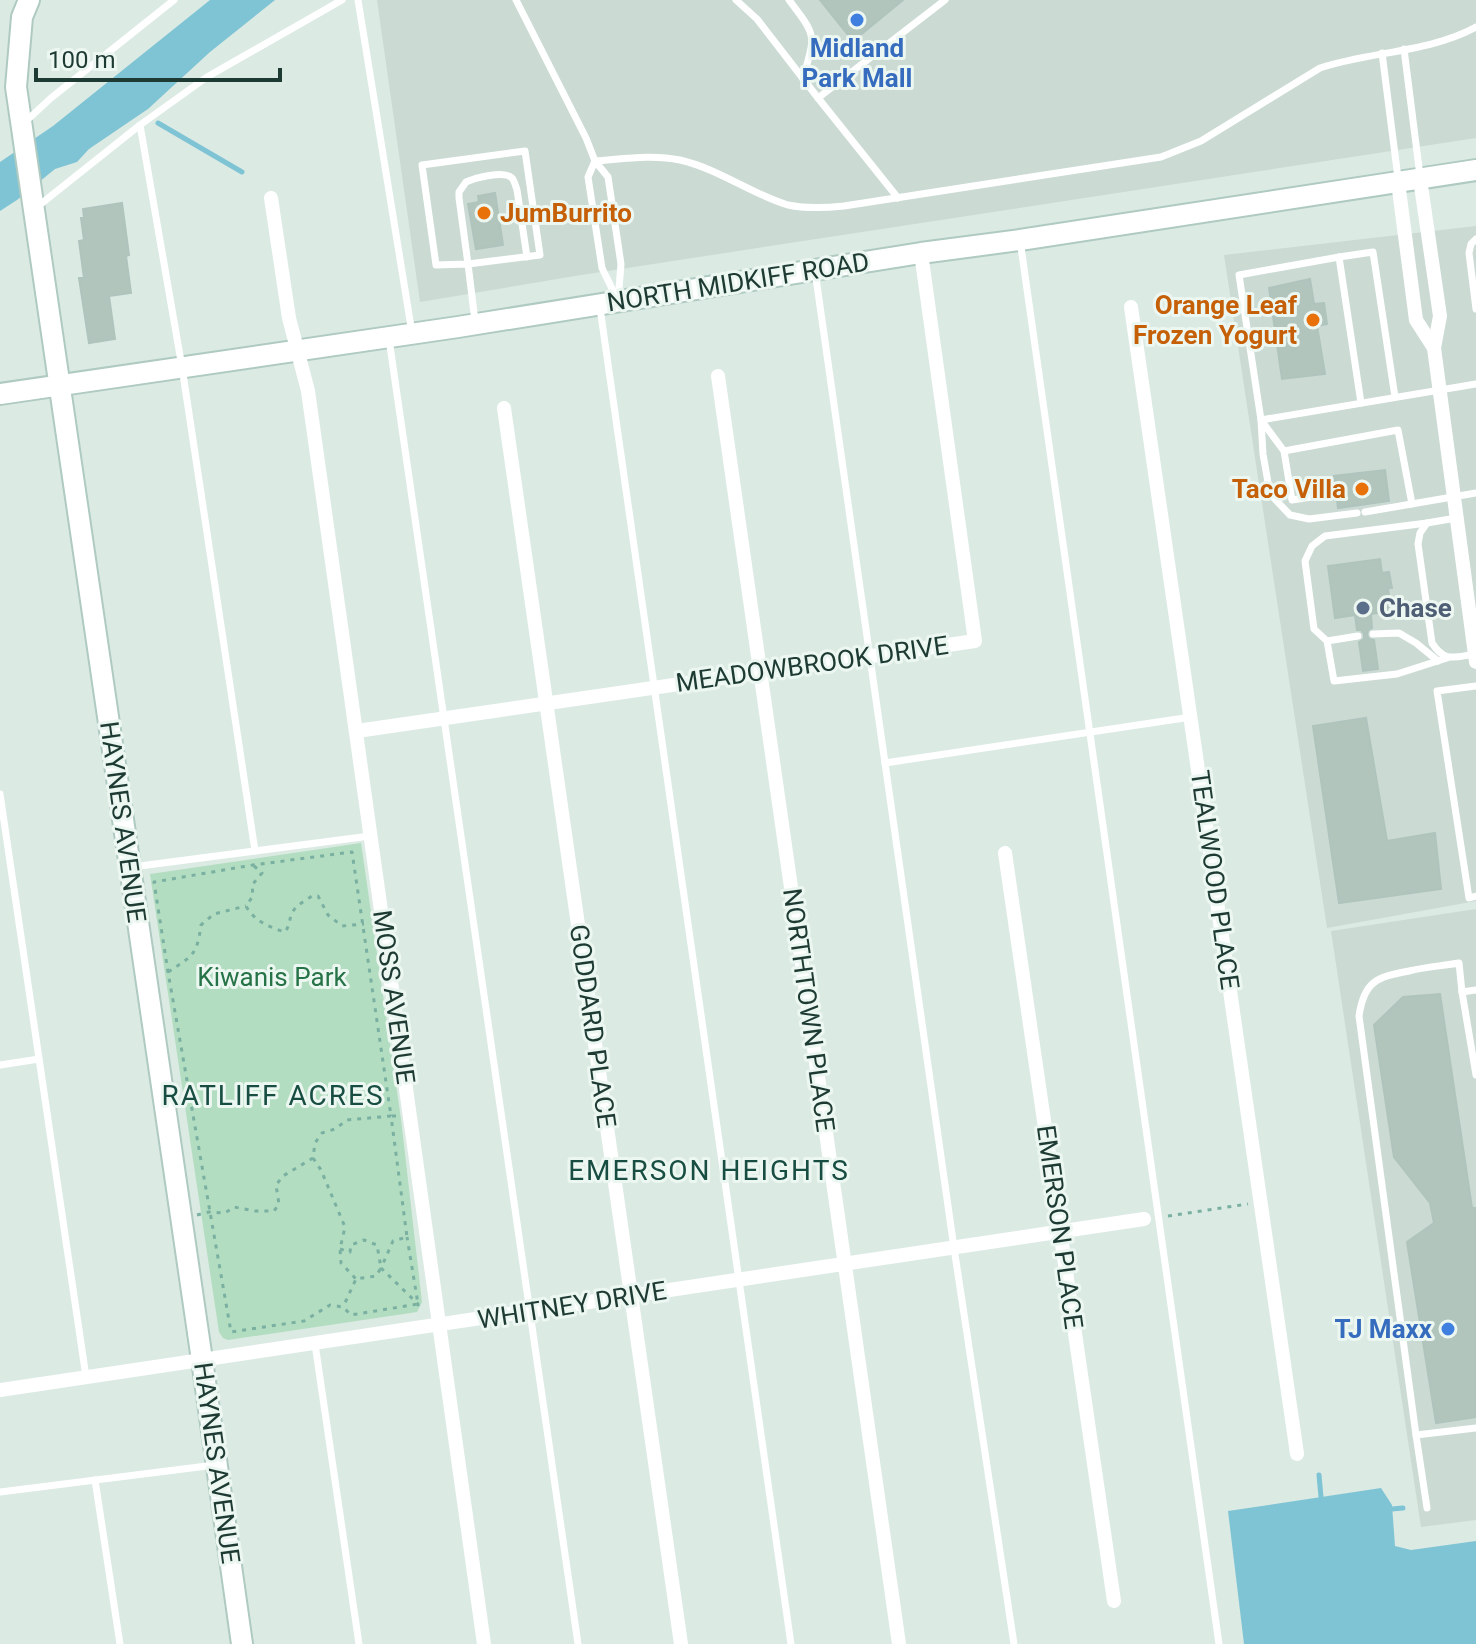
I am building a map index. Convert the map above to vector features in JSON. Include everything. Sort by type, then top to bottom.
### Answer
[{"type":"street","name":"HAYNES AVENUE","points":[[23,9],[16,87],[242,1644]]},
{"type":"street","name":"NORTH MIDKIFF ROAD","points":[[0,394],[1476,170]]},
{"type":"street","points":[[1420,179],[1440,316],[1434,348],[1475,658]]},
{"type":"street","points":[[1398,182],[1416,320],[1434,348]]},
{"type":"street","name":"MOSS AVENUE","points":[[271,198],[289,318],[308,391],[484,1644]]},
{"type":"street","name":"MEADOWBROOK DRIVE","points":[[357,731],[975,641],[921,253]]},
{"type":"street","name":"TEALWOOD PLACE","points":[[1131,307],[1297,1454]]},
{"type":"street","name":"NORTHTOWN PLACE","points":[[718,376],[899,1644]]},
{"type":"street","name":"GODDARD PLACE","points":[[504,408],[681,1644]]},
{"type":"street","name":"EMERSON PLACE","points":[[1005,853],[1114,1601]]},
{"type":"street","name":"WHITNEY DRIVE","points":[[0,1390],[1152,1218]]},
{"type":"lane","points":[[22,130],[51,98],[174,0]]},
{"type":"lane","points":[[33,204],[207,77],[342,0]]},
{"type":"lane","points":[[358,0],[412,333]]},
{"type":"lane","points":[[516,0],[595,161],[608,177],[621,264],[609,303]]},
{"type":"lane","points":[[736,0],[757,19],[898,198]]},
{"type":"lane","points":[[789,0],[809,26],[813,37],[803,79]]},
{"type":"lane","points":[[818,98],[945,0]]},
{"type":"lane","points":[[595,161],[657,156],[683,161],[711,170],[776,200],[803,207],[830,207],[898,198],[1176,153],[1320,68],[1340,61],[1434,44],[1476,27]]},
{"type":"lane","points":[[1404,49],[1420,179]]},
{"type":"lane","points":[[1382,53],[1398,182]]},
{"type":"lane","points":[[140,125],[182,367],[255,851]]},
{"type":"lane","points":[[525,151],[540,255],[468,264],[436,265],[422,165],[525,151]]},
{"type":"lane","points":[[595,161],[588,177],[609,303],[655,687],[791,1644]]},
{"type":"lane","points":[[476,324],[459,204],[459,192],[466,182],[496,175],[507,175],[514,181],[527,257]]},
{"type":"lane","points":[[1476,239],[1469,253],[1476,309]]},
{"type":"lane","points":[[1020,240],[1090,731],[1152,1218],[1219,1644]]},
{"type":"lane","points":[[1395,397],[1373,252],[1239,275],[1270,494],[1290,515],[1309,519],[1361,513],[1476,493]]},
{"type":"lane","points":[[1339,257],[1361,403]]},
{"type":"lane","points":[[814,269],[1014,1644]]},
{"type":"lane","points":[[389,337],[578,1644]]},
{"type":"lane","points":[[1261,420],[1476,384]]},
{"type":"lane","points":[[1261,420],[1284,451],[1292,500],[1311,497]]},
{"type":"lane","points":[[1284,451],[1398,430],[1412,504]]},
{"type":"lane","points":[[1458,517],[1325,536],[1312,546],[1305,561],[1314,629],[1327,641],[1334,681],[1397,674],[1447,658],[1475,658]]},
{"type":"lane","points":[[1427,523],[1420,533],[1418,544],[1432,643],[1438,653],[1447,658]]},
{"type":"lane","points":[[1373,634],[1399,633],[1438,661]]},
{"type":"lane","points":[[1327,641],[1358,636]]},
{"type":"lane","points":[[1476,686],[1437,691],[1469,898],[1476,896]]},
{"type":"lane","points":[[885,763],[1191,717]]},
{"type":"lane","points":[[0,794],[86,1377]]},
{"type":"lane","points":[[130,868],[372,836]]},
{"type":"lane","points":[[1427,1508],[1359,1016],[1367,989],[1382,976],[1459,963],[1476,1075]]},
{"type":"lane","points":[[1462,992],[1476,990]]},
{"type":"lane","points":[[0,1065],[39,1059]]},
{"type":"lane","points":[[315,1344],[359,1644]]},
{"type":"lane","points":[[1416,1435],[1476,1428]]},
{"type":"lane","points":[[0,1492],[217,1465]]},
{"type":"lane","points":[[95,1480],[120,1644]]},
{"type":"path","points":[[352,852],[418,1304],[351,1315],[343,1307],[330,1305],[304,1321],[231,1332],[154,882],[352,852]]},
{"type":"path","points":[[168,972],[191,957],[199,945],[201,925],[214,914],[246,906],[253,896],[252,885],[262,873],[253,865]]},
{"type":"path","points":[[246,906],[252,917],[285,932],[297,906],[312,896],[318,896],[328,915],[342,926],[383,918]]},
{"type":"path","points":[[356,1279],[341,1263],[340,1249],[345,1227],[313,1158],[315,1143],[322,1133],[335,1129],[347,1120],[410,1115]]},
{"type":"path","points":[[181,1218],[209,1212],[225,1213],[234,1207],[274,1211],[279,1204],[276,1185],[283,1176],[313,1158]]},
{"type":"path","points":[[1152,1218],[1262,1202]]},
{"type":"path","points":[[356,1279],[376,1276],[393,1241],[407,1237]]},
{"type":"path","points":[[340,1249],[350,1252],[351,1245],[364,1240],[377,1245],[381,1268],[418,1304]]},
{"type":"path","points":[[343,1307],[356,1279]]},
{"type":"shaded area","name":"Midland Park Mall","points":[[377,0],[1476,0],[1476,138],[420,302]]},
{"type":"shaded area","points":[[1476,226],[1476,901],[1327,928],[1224,255]]},
{"type":"shaded area","points":[[1476,909],[1476,1520],[1421,1527],[1331,931]]},
{"type":"green space","name":"Kiwanis Park","points":[[361,843],[401,1119],[422,1302],[417,1312],[228,1340],[219,1332],[150,874]]},
{"type":"water","points":[[210,0],[275,0],[210,52],[148,109],[89,149],[77,162],[55,169],[0,211],[0,162],[53,126]]},
{"type":"water","points":[[1381,1488],[1392,1505],[1395,1546],[1411,1550],[1476,1541],[1476,1644],[1244,1644],[1228,1511]]},
{"type":"building","name":"Midland Park Mall","points":[[820,0],[903,0],[853,41]]},
{"type":"building","name":"JumBurrito","points":[[495,193],[503,245],[476,249],[468,204],[479,202],[478,196]]},
{"type":"building","points":[[122,203],[131,293],[109,296],[115,339],[89,343],[79,278],[84,278],[79,241],[84,240],[83,209]]},
{"type":"building","points":[[1310,279],[1314,304],[1324,303],[1327,324],[1317,326],[1325,374],[1282,379],[1269,288]]},
{"type":"building","points":[[1385,470],[1389,501],[1338,508],[1334,476]]},
{"type":"building","points":[[1380,559],[1382,573],[1389,572],[1391,611],[1371,614],[1372,628],[1367,635],[1374,640],[1378,669],[1363,671],[1359,642],[1364,639],[1364,634],[1357,630],[1355,615],[1335,618],[1328,566]]},
{"type":"building","points":[[1366,718],[1387,841],[1435,833],[1441,889],[1339,903],[1313,726]]},
{"type":"building","points":[[1440,994],[1472,1208],[1476,1208],[1476,1417],[1436,1423],[1407,1242],[1434,1223],[1430,1203],[1394,1157],[1374,1025],[1403,997]]},
{"type":"waterway","points":[[158,123],[242,172]]},
{"type":"waterway","points":[[1319,1475],[1321,1497]]},
{"type":"waterway","points":[[1392,1509],[1403,1508]]},
{"type":"place","name":"Midland Park Mall","points":[[857,20]]},
{"type":"place","name":"JumBurrito","points":[[484,213]]},
{"type":"place","name":"Orange Leaf Frozen Yogurt","points":[[1313,320]]},
{"type":"place","name":"Taco Villa","points":[[1362,489]]},
{"type":"place","name":"Chase","points":[[1363,608]]},
{"type":"place","name":"TJ Maxx","points":[[1448,1329]]},
{"type":"district","name":"RATLIFF ACRES","points":[[273,1095]]},
{"type":"district","name":"EMERSON HEIGHTS","points":[[709,1170]]}]
